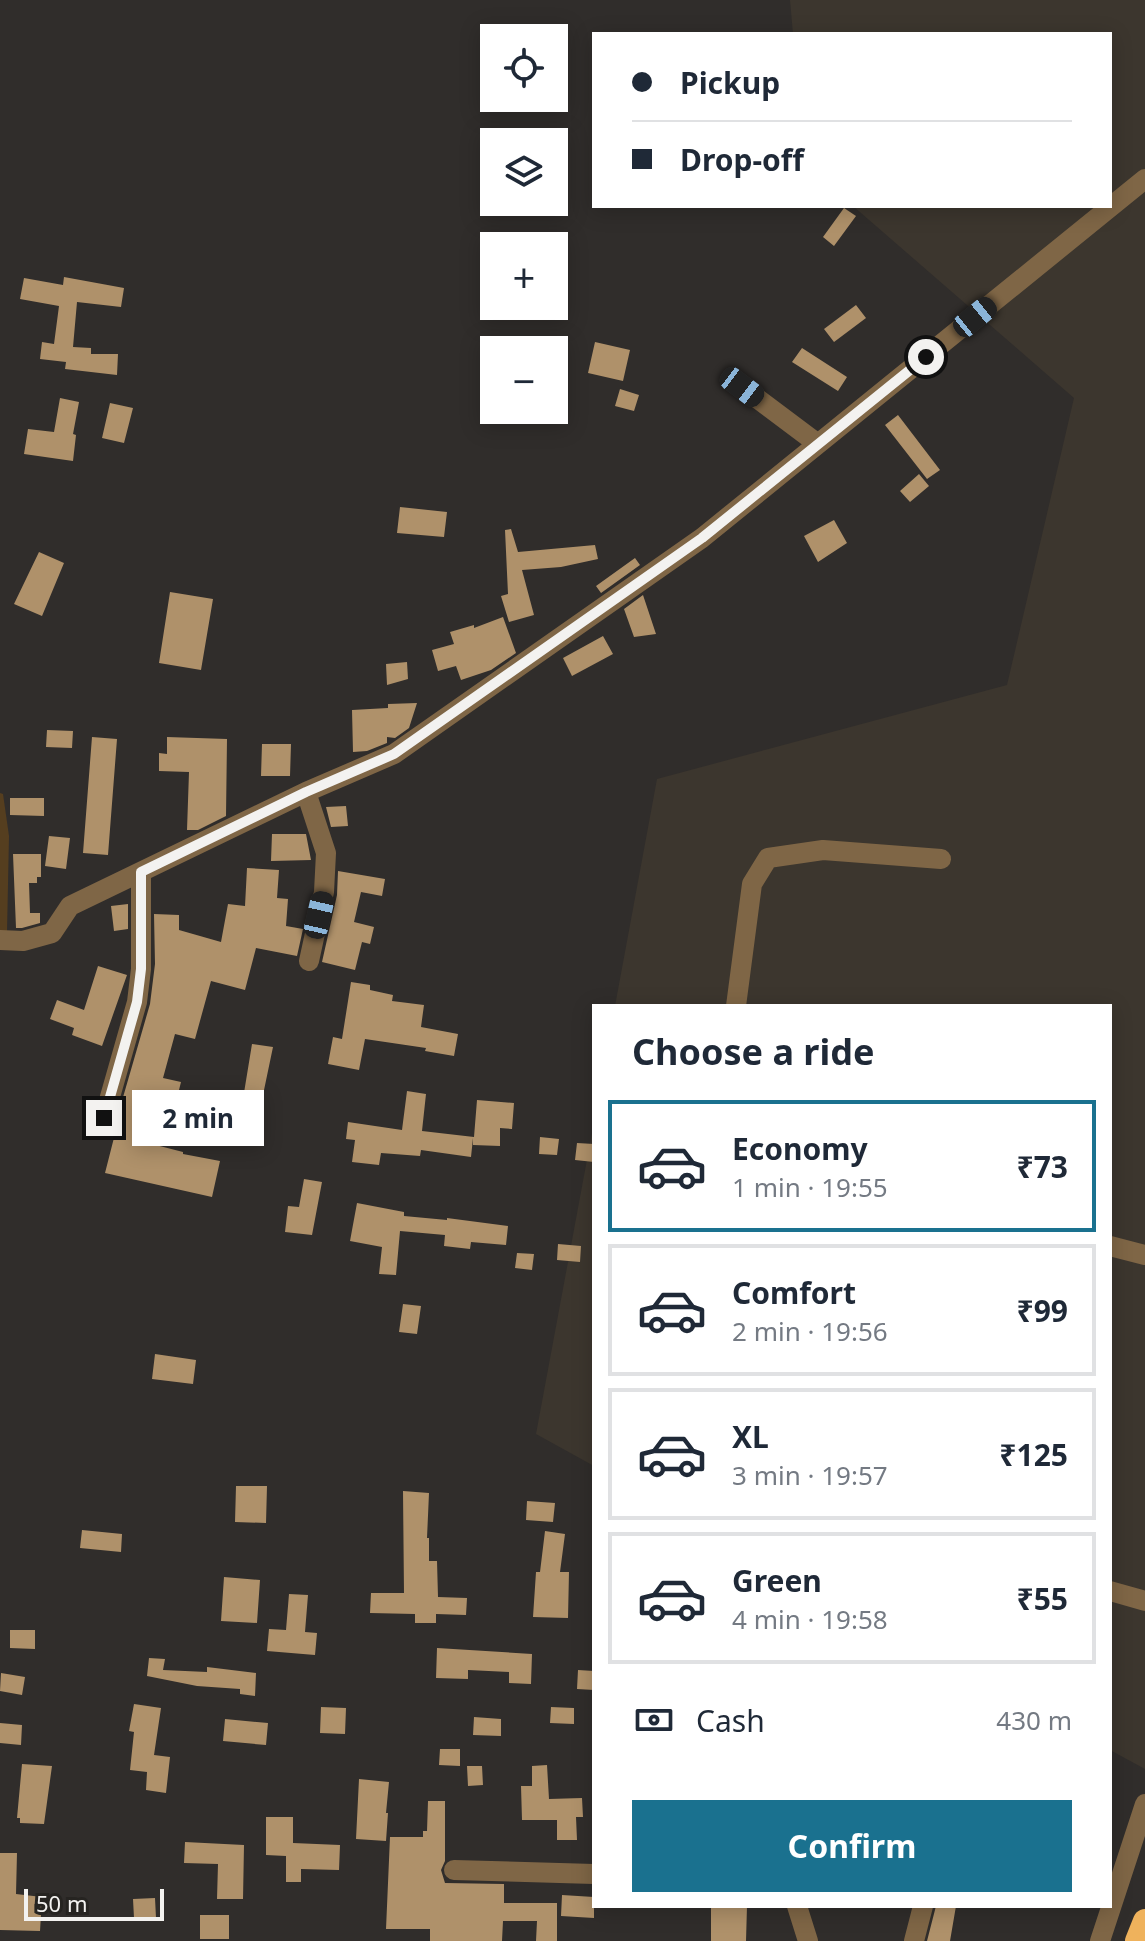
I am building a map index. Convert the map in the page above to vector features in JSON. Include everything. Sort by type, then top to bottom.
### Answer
[{"type":"highway","points":[[1137,1941],[1145,1921]]},
{"type":"street","points":[[1112,206],[1145,179]]},
{"type":"street","points":[[0,940],[23,941],[52,933],[70,906],[306,792],[394,754],[702,538],[1109,208]]},
{"type":"street","points":[[742,387],[818,444]]},
{"type":"street","points":[[306,792],[326,853],[324,892],[309,961]]},
{"type":"street","points":[[736,1004],[752,884],[768,858],[823,850],[941,859]]},
{"type":"street","points":[[104,1118],[137,1002],[141,969],[141,872]]},
{"type":"street","points":[[1112,1247],[1145,1255]]},
{"type":"street","points":[[1112,1592],[1145,1601]]},
{"type":"street","points":[[1112,1904],[1145,1804]]},
{"type":"street","points":[[454,1870],[592,1874]]},
{"type":"street","points":[[798,1908],[808,1941]]},
{"type":"street","points":[[914,1941],[922,1908]]},
{"type":"street","points":[[1100,1941],[1111,1908]]},
{"type":"shaded area","points":[[790,0],[1145,0],[1145,1769],[1112,1751],[1112,1004],[615,1004],[657,779],[1007,685],[1074,398],[855,208],[1112,208],[1112,32],[793,32]]},
{"type":"shaded area","points":[[0,793],[3,794],[9,836],[7,932],[0,931]]},
{"type":"shaded area","points":[[592,1133],[592,1465],[536,1434]]},
{"type":"building","points":[[844,208],[856,216],[834,246],[823,237]]},
{"type":"building","points":[[64,277],[124,288],[121,307],[77,302],[73,347],[91,348],[91,354],[118,354],[117,375],[65,369],[66,362],[40,359],[42,342],[54,344],[59,306],[20,299],[24,278],[63,285]]},
{"type":"building","points":[[856,305],[866,318],[834,342],[824,329]]},
{"type":"building","points":[[595,342],[630,350],[623,381],[588,373]]},
{"type":"building","points":[[802,348],[847,377],[838,391],[792,362]]},
{"type":"building","points":[[620,389],[639,395],[634,411],[615,406]]},
{"type":"building","points":[[60,398],[79,402],[73,434],[76,435],[73,461],[24,454],[28,429],[54,432]]},
{"type":"building","points":[[110,403],[133,408],[124,443],[102,438]]},
{"type":"building","points":[[898,415],[940,470],[927,479],[885,425]]},
{"type":"building","points":[[919,474],[929,486],[910,502],[900,491]]},
{"type":"building","points":[[400,507],[447,512],[444,537],[397,533]]},
{"type":"building","points":[[834,520],[847,543],[818,562],[804,536]]},
{"type":"building","points":[[511,529],[518,552],[595,545],[598,559],[561,567],[522,570],[534,615],[509,622],[501,596],[508,594],[505,530]]},
{"type":"building","points":[[39,552],[64,563],[42,616],[14,604]]},
{"type":"building","points":[[635,558],[640,565],[601,593],[596,586]]},
{"type":"building","points":[[170,592],[213,599],[201,670],[159,663]]},
{"type":"building","points":[[643,595],[656,634],[634,637],[624,609]]},
{"type":"building","points":[[503,617],[516,653],[491,670],[461,680],[456,666],[438,671],[432,650],[454,644],[450,632],[474,625],[474,628]]},
{"type":"building","points":[[603,636],[613,654],[572,676],[563,658]]},
{"type":"building","points":[[407,662],[408,679],[387,685],[386,664]]},
{"type":"building","points":[[417,703],[409,728],[395,738],[387,737],[387,743],[367,751],[353,752],[352,710]]},
{"type":"building","points":[[47,730],[73,731],[72,748],[46,747]]},
{"type":"building","points":[[92,737],[117,739],[108,855],[83,853]]},
{"type":"building","points":[[167,737],[227,739],[226,816],[198,830],[187,830],[189,772],[159,771],[159,753],[167,754]]},
{"type":"building","points":[[262,744],[291,744],[290,776],[261,776]]},
{"type":"building","points":[[10,798],[44,798],[44,816],[10,815]]},
{"type":"building","points":[[346,806],[348,826],[331,827],[326,807]]},
{"type":"building","points":[[272,834],[306,834],[311,860],[271,861]]},
{"type":"building","points":[[49,836],[70,838],[66,869],[45,866]]},
{"type":"building","points":[[13,854],[41,854],[41,877],[37,877],[37,883],[29,883],[30,913],[40,913],[40,923],[22,928],[16,928]]},
{"type":"building","points":[[247,868],[279,870],[277,898],[288,899],[286,926],[303,929],[297,956],[256,948],[245,990],[211,981],[195,1039],[175,1034],[163,1078],[181,1082],[179,1090],[214,1099],[207,1125],[148,1110],[140,1138],[183,1154],[220,1161],[212,1197],[105,1173],[115,1125],[150,1004],[155,964],[154,914],[179,915],[179,930],[221,942],[228,904],[245,906]]},
{"type":"building","points":[[338,871],[385,879],[382,896],[361,892],[354,922],[374,927],[370,944],[362,942],[355,970],[322,962],[337,895]]},
{"type":"building","points":[[128,904],[128,929],[114,931],[111,906]]},
{"type":"building","points":[[98,966],[127,975],[102,1046],[72,1035],[74,1028],[50,1019],[57,1000],[84,1010]]},
{"type":"building","points":[[351,982],[370,985],[370,990],[393,995],[392,1001],[424,1005],[421,1027],[458,1034],[454,1056],[425,1051],[426,1048],[365,1039],[359,1070],[328,1064],[333,1037],[342,1039]]},
{"type":"building","points":[[252,1044],[273,1047],[259,1114],[241,1111]]},
{"type":"building","points":[[407,1091],[426,1094],[422,1131],[474,1137],[477,1100],[514,1103],[512,1129],[500,1128],[500,1146],[473,1145],[473,1138],[471,1157],[421,1150],[420,1156],[381,1153],[379,1165],[352,1162],[355,1140],[346,1139],[348,1122],[402,1130]]},
{"type":"building","points":[[540,1137],[559,1139],[557,1155],[539,1154]]},
{"type":"building","points":[[577,1143],[592,1144],[592,1162],[575,1160]]},
{"type":"building","points":[[304,1179],[322,1182],[312,1235],[285,1232],[288,1206],[299,1207]]},
{"type":"building","points":[[357,1203],[404,1212],[404,1216],[508,1226],[506,1245],[471,1242],[470,1249],[444,1246],[445,1235],[400,1231],[396,1275],[379,1274],[382,1247],[350,1241]]},
{"type":"building","points":[[558,1244],[581,1246],[580,1262],[557,1260]]},
{"type":"building","points":[[517,1253],[534,1254],[532,1270],[515,1268]]},
{"type":"building","points":[[403,1304],[421,1306],[417,1334],[399,1332]]},
{"type":"building","points":[[155,1354],[196,1360],[193,1384],[152,1379]]},
{"type":"building","points":[[236,1486],[267,1486],[266,1523],[235,1522]]},
{"type":"building","points":[[403,1491],[429,1493],[427,1538],[429,1561],[437,1561],[438,1597],[467,1598],[466,1615],[436,1614],[436,1623],[415,1623],[415,1614],[370,1613],[371,1593],[404,1593]]},
{"type":"building","points":[[527,1501],[555,1503],[553,1522],[526,1520]]},
{"type":"building","points":[[82,1530],[122,1534],[121,1552],[80,1548]]},
{"type":"building","points":[[545,1531],[565,1534],[560,1572],[569,1572],[568,1618],[533,1617],[536,1572],[540,1572]]},
{"type":"building","points":[[224,1577],[260,1580],[257,1623],[221,1621]]},
{"type":"building","points":[[289,1594],[308,1595],[305,1632],[317,1633],[315,1655],[267,1651],[269,1629],[286,1630]]},
{"type":"building","points":[[10,1630],[35,1630],[35,1649],[10,1648]]},
{"type":"building","points":[[437,1648],[532,1654],[531,1684],[509,1683],[509,1672],[468,1670],[468,1679],[436,1678]]},
{"type":"building","points":[[149,1658],[165,1659],[163,1670],[207,1672],[207,1667],[256,1673],[255,1696],[240,1694],[240,1689],[197,1686],[147,1676]]},
{"type":"building","points":[[578,1670],[592,1671],[592,1690],[577,1689]]},
{"type":"building","points":[[1,1673],[25,1677],[22,1695],[0,1691]]},
{"type":"building","points":[[134,1704],[161,1708],[154,1755],[170,1757],[166,1793],[146,1790],[147,1772],[130,1770],[134,1732],[129,1731]]},
{"type":"building","points":[[321,1707],[346,1708],[345,1734],[320,1733]]},
{"type":"building","points":[[551,1707],[574,1708],[574,1724],[550,1723]]},
{"type":"building","points":[[474,1717],[501,1719],[501,1736],[473,1735]]},
{"type":"building","points":[[225,1719],[268,1723],[266,1745],[223,1741]]},
{"type":"building","points":[[0,1723],[22,1725],[21,1745],[0,1743]]},
{"type":"building","points":[[440,1749],[460,1749],[460,1766],[439,1765]]},
{"type":"building","points":[[22,1764],[52,1766],[44,1824],[20,1823],[20,1818],[17,1818]]},
{"type":"building","points":[[547,1765],[549,1799],[582,1798],[583,1817],[576,1817],[577,1840],[557,1840],[557,1820],[522,1820],[521,1786],[532,1786],[532,1766]]},
{"type":"building","points":[[467,1766],[482,1766],[483,1785],[468,1786]]},
{"type":"building","points":[[359,1779],[389,1782],[386,1841],[356,1839]]},
{"type":"building","points":[[428,1801],[445,1801],[445,1861],[441,1870],[445,1883],[504,1884],[504,1903],[557,1903],[557,1941],[536,1941],[537,1921],[503,1921],[502,1941],[430,1941],[430,1929],[386,1929],[390,1837],[423,1837],[423,1831],[427,1831]]},
{"type":"building","points":[[266,1817],[293,1817],[293,1843],[340,1845],[339,1870],[301,1869],[301,1882],[286,1882],[286,1856],[266,1855]]},
{"type":"building","points":[[185,1842],[244,1845],[243,1899],[217,1899],[218,1864],[184,1863]]},
{"type":"building","points":[[0,1853],[17,1853],[16,1894],[42,1897],[40,1931],[0,1930]]},
{"type":"building","points":[[562,1895],[592,1897],[594,1918],[561,1916]]},
{"type":"building","points":[[155,1898],[156,1918],[134,1918],[133,1899]]},
{"type":"building","points":[[711,1908],[747,1908],[746,1941],[711,1941]]},
{"type":"building","points":[[935,1908],[956,1908],[950,1941],[927,1941]]},
{"type":"building","points":[[200,1915],[229,1915],[229,1939],[200,1939]]},
{"type":"route","points":[[104,1118],[137,1002],[141,969],[141,872],[306,792],[394,754],[702,538],[926,357]]}]
